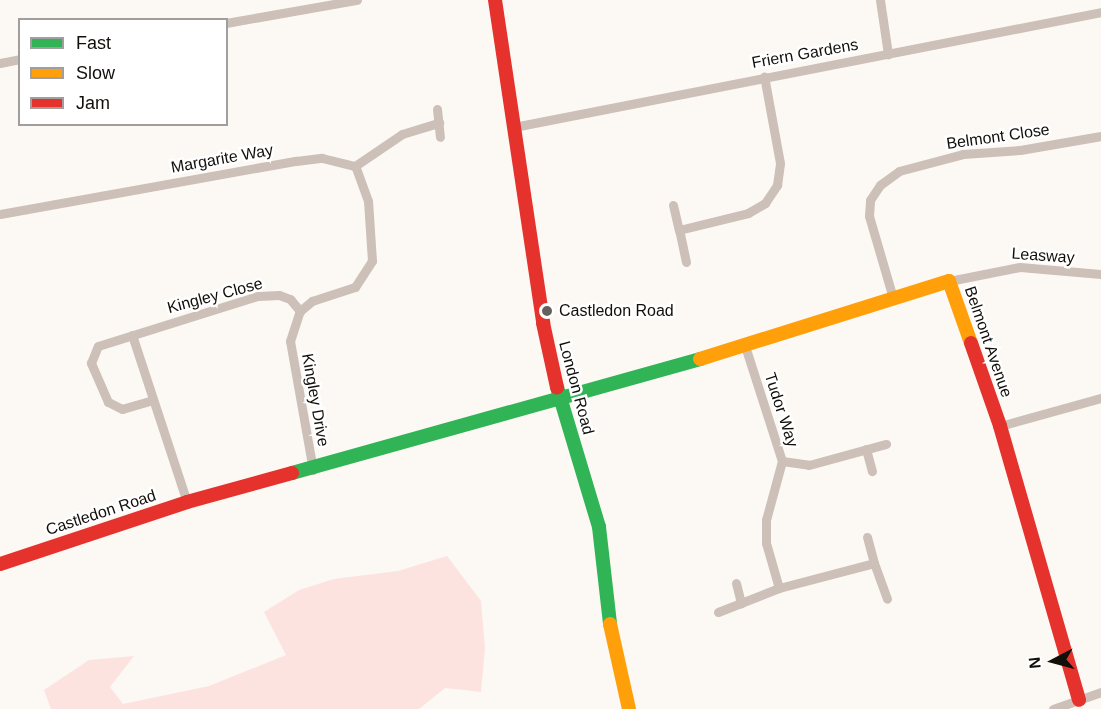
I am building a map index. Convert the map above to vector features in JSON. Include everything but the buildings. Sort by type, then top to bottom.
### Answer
[{"type":"street","points":[[228,23],[357,0]]},
{"type":"street","name":"London Road","points":[[495,0],[543,323],[560,399],[598,527],[610,628],[629,709]]},
{"type":"street","points":[[880,0],[888,54]]},
{"type":"street","name":"Friern Gardens","points":[[514,127],[764,76],[1101,12]]},
{"type":"street","points":[[0,63],[18,59]]},
{"type":"street","points":[[679,230],[748,213],[765,203],[777,185],[780,163],[764,76]]},
{"type":"street","points":[[437,109],[440,136]]},
{"type":"street","points":[[300,311],[312,301],[356,287],[372,261],[368,201],[355,166],[402,134],[439,123]]},
{"type":"street","name":"Belmont Close","points":[[893,298],[869,216],[870,200],[880,184],[899,171],[963,154],[1020,150],[1101,136]]},
{"type":"street","name":"Margarite Way","points":[[0,214],[296,161],[322,158],[355,166]]},
{"type":"street","points":[[673,205],[686,262]]},
{"type":"street","name":"Leasway","points":[[949,281],[1020,267],[1101,273]]},
{"type":"street","name":"Belmont Avenue","points":[[560,399],[745,346],[949,281],[1000,426],[1079,700]]},
{"type":"street","name":"Kingley Close","points":[[153,400],[114,407],[103,395],[92,363],[98,346],[258,296],[279,295],[290,299],[300,311]]},
{"type":"street","name":"Kingley Drive","points":[[300,311],[290,341],[313,470]]},
{"type":"street","points":[[132,335],[187,502]]},
{"type":"street","name":"Tudor Way","points":[[745,346],[782,461],[766,520],[766,543],[779,588]]},
{"type":"street","points":[[1000,426],[1101,398]]},
{"type":"street","name":"Castledon Road","points":[[0,564],[187,502],[313,470],[560,399]]},
{"type":"street","points":[[782,461],[809,465],[886,444]]},
{"type":"street","points":[[866,449],[872,471]]},
{"type":"street","points":[[867,537],[887,599]]},
{"type":"street","points":[[718,612],[779,588],[874,563]]},
{"type":"street","points":[[736,583],[741,603]]},
{"type":"street","points":[[1053,709],[1101,692]]},
{"type":"shaded area","points":[[447,556],[481,601],[485,648],[481,692],[445,688],[419,709],[51,709],[44,690],[89,660],[134,656],[110,687],[123,704],[209,686],[286,655],[264,612],[299,590],[334,579],[398,571]]},
{"type":"traffic: fast","points":[[292,473],[700,359]]},
{"type":"traffic: fast","points":[[557,387],[599,527],[610,624]]},
{"type":"traffic: slow","points":[[700,359],[949,281],[971,343]]},
{"type":"traffic: slow","points":[[610,624],[629,709]]},
{"type":"traffic: jam","points":[[495,0],[543,323],[557,387]]},
{"type":"traffic: jam","points":[[971,343],[1000,426],[1079,700]]},
{"type":"traffic: jam","points":[[0,564],[187,502],[292,473]]},
{"type":"place","name":"Castledon Road","points":[[547,311]]}]
